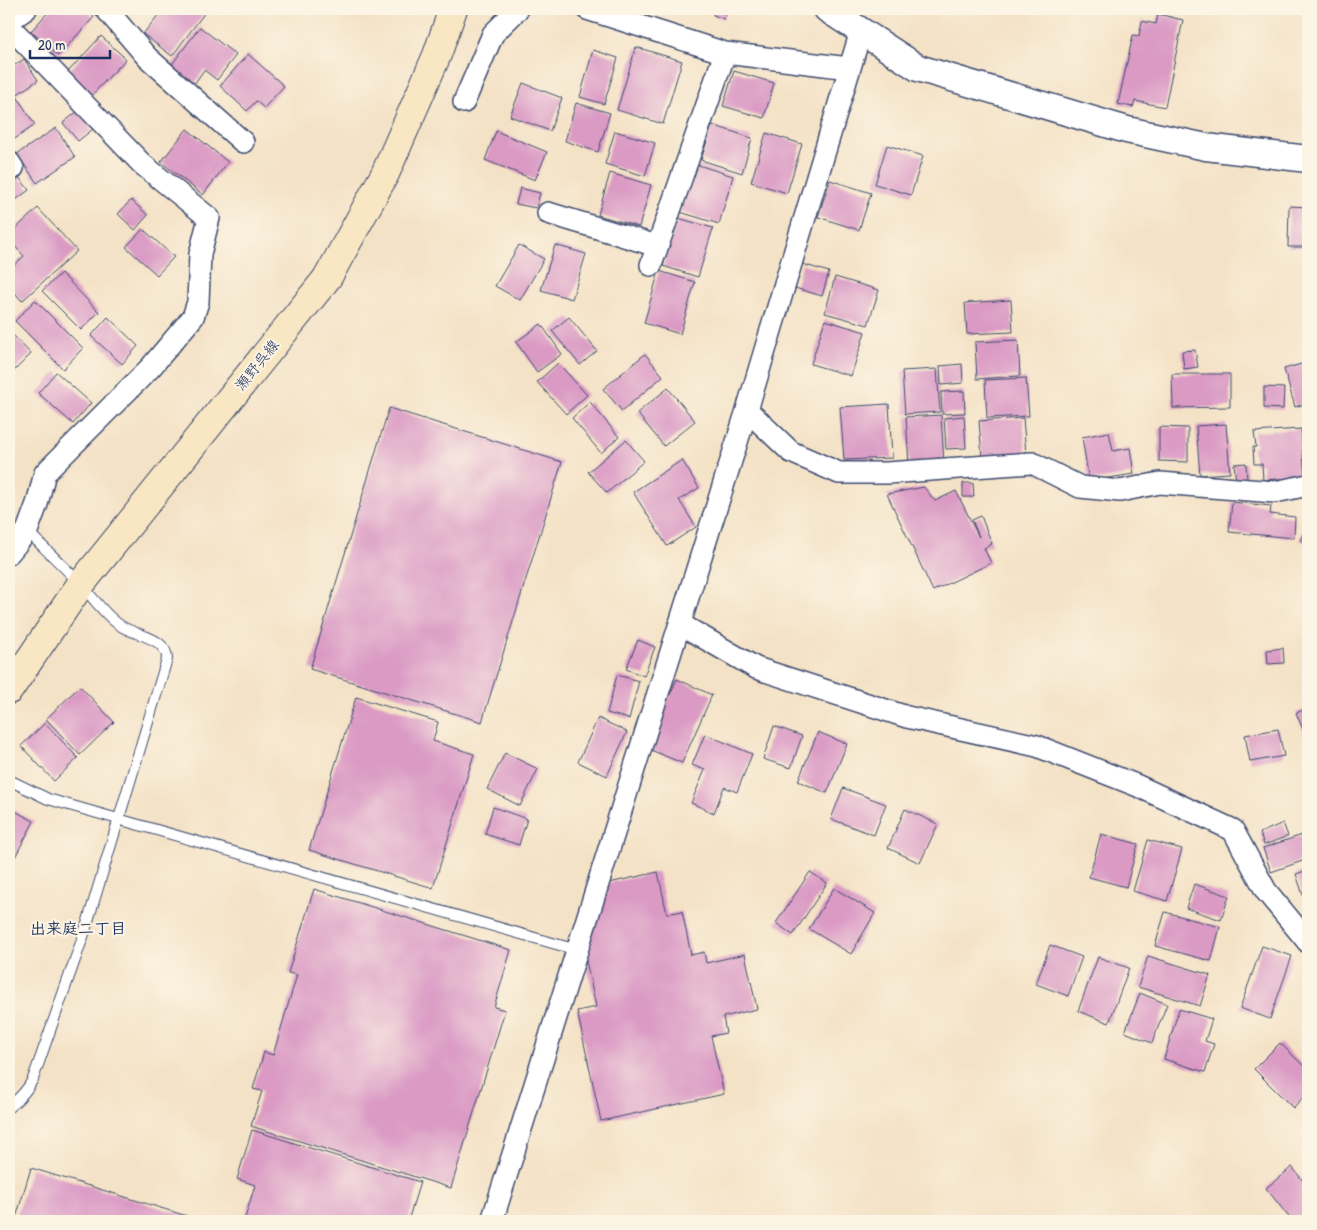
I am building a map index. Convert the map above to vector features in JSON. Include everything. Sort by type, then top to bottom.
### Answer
[{"type":"main road","name":"瀬野呉線","points":[[9,690],[81,584],[328,277],[385,174],[437,55],[453,9]]},
{"type":"street","points":[[9,21],[26,9]]},
{"type":"street","points":[[106,9],[147,57],[243,142]]},
{"type":"street","points":[[464,102],[493,34],[518,9]]},
{"type":"street","points":[[587,9],[725,53],[849,68]]},
{"type":"street","points":[[827,9],[918,68],[1127,130],[1206,147],[1308,159]]},
{"type":"street","points":[[9,26],[142,164],[209,218],[200,254],[198,302],[193,317],[151,367],[45,473],[37,504],[27,531],[9,553]]},
{"type":"street","points":[[492,1221],[747,410],[861,30]]},
{"type":"street","points":[[548,213],[654,256],[725,53]]},
{"type":"street","points":[[9,162],[13,168],[9,171]]},
{"type":"street","points":[[747,410],[791,452],[838,473],[887,473],[1032,463],[1080,487],[1120,491],[1160,483],[1276,492],[1308,485]]},
{"type":"street","points":[[680,624],[756,668],[907,717],[1036,746],[1138,786],[1233,830],[1266,891],[1308,942]]},
{"type":"lane","points":[[9,1107],[24,1094],[33,1079],[84,934],[167,660],[167,654],[161,644],[114,621],[81,584],[27,531]]},
{"type":"lane","points":[[9,780],[48,799],[577,950]]},
{"type":"building","points":[[51,9],[84,9],[94,17],[58,56],[31,31]]},
{"type":"building","points":[[163,9],[203,9],[206,11],[172,56],[143,34]]},
{"type":"building","points":[[715,9],[727,9],[724,19],[713,15]]},
{"type":"building","points":[[1158,14],[1183,20],[1165,107],[1135,101],[1133,107],[1118,104],[1133,35],[1139,36],[1142,21],[1156,24]]},
{"type":"building","points":[[200,27],[236,55],[217,80],[204,70],[194,84],[170,67]]},
{"type":"building","points":[[101,36],[126,59],[91,96],[67,73]]},
{"type":"building","points":[[636,47],[682,61],[663,124],[617,110]]},
{"type":"building","points":[[593,50],[618,58],[604,104],[580,97]]},
{"type":"building","points":[[248,54],[284,86],[264,108],[256,101],[247,111],[220,86]]},
{"type":"building","points":[[24,59],[38,80],[16,95],[35,125],[9,143],[9,69]]},
{"type":"building","points":[[734,71],[774,83],[764,118],[723,106]]},
{"type":"building","points":[[523,83],[562,98],[550,131],[510,116]]},
{"type":"building","points":[[576,103],[610,113],[598,152],[565,141]]},
{"type":"building","points":[[78,111],[93,129],[78,141],[63,123]]},
{"type":"building","points":[[712,125],[752,138],[742,173],[701,160]]},
{"type":"building","points":[[56,128],[75,157],[37,183],[17,154]]},
{"type":"building","points":[[187,129],[228,162],[203,195],[161,162]]},
{"type":"building","points":[[496,131],[547,152],[535,180],[485,160]]},
{"type":"building","points":[[615,131],[655,143],[645,176],[605,164]]},
{"type":"building","points":[[766,133],[802,144],[787,193],[751,182]]},
{"type":"building","points":[[887,145],[923,156],[911,195],[875,184]]},
{"type":"building","points":[[695,164],[733,176],[719,224],[680,212]]},
{"type":"building","points":[[610,173],[651,185],[639,227],[598,215]]},
{"type":"building","points":[[17,175],[29,190],[13,202],[9,197],[9,182]]},
{"type":"building","points":[[830,180],[871,193],[859,230],[818,217]]},
{"type":"building","points":[[520,188],[540,193],[536,208],[516,204]]},
{"type":"building","points":[[131,200],[148,215],[135,230],[118,214]]},
{"type":"building","points":[[1289,206],[1308,207],[1308,247],[1288,247]]},
{"type":"building","points":[[38,208],[77,251],[22,301],[9,286],[9,270],[24,256],[9,240],[9,235]]},
{"type":"building","points":[[678,218],[713,228],[698,277],[663,266]]},
{"type":"building","points":[[143,229],[174,257],[157,275],[126,247]]},
{"type":"building","points":[[519,245],[544,259],[520,300],[495,286]]},
{"type":"building","points":[[555,245],[586,254],[572,299],[541,290]]},
{"type":"building","points":[[802,264],[829,272],[822,296],[795,288]]},
{"type":"building","points":[[659,271],[695,282],[680,334],[644,323]]},
{"type":"building","points":[[61,273],[99,312],[81,330],[42,291]]},
{"type":"building","points":[[835,277],[879,290],[868,325],[825,313]]},
{"type":"building","points":[[35,300],[83,348],[63,369],[15,321]]},
{"type":"building","points":[[1011,300],[1013,332],[967,334],[965,303]]},
{"type":"building","points":[[108,317],[138,346],[122,364],[91,336]]},
{"type":"building","points":[[569,317],[597,351],[580,365],[552,331]]},
{"type":"building","points":[[825,320],[865,332],[851,376],[811,364]]},
{"type":"building","points":[[541,324],[562,354],[537,372],[516,342]]},
{"type":"building","points":[[9,331],[31,354],[9,376]]},
{"type":"building","points":[[1018,340],[1020,376],[977,379],[975,342]]},
{"type":"building","points":[[1195,350],[1198,367],[1184,369],[1182,351]]},
{"type":"building","points":[[645,354],[663,376],[622,411],[603,389]]},
{"type":"building","points":[[1308,362],[1308,403],[1295,407],[1284,369]]},
{"type":"building","points":[[558,363],[587,395],[566,414],[537,382]]},
{"type":"building","points":[[962,364],[963,383],[941,385],[940,366]]},
{"type":"building","points":[[937,369],[940,412],[905,414],[902,371]]},
{"type":"building","points":[[56,372],[91,403],[73,424],[38,393]]},
{"type":"building","points":[[1172,374],[1230,374],[1230,407],[1173,408]]},
{"type":"building","points":[[1026,378],[1029,416],[987,418],[985,380]]},
{"type":"building","points":[[1264,387],[1284,388],[1283,409],[1264,408]]},
{"type":"building","points":[[668,388],[695,421],[664,446],[637,413]]},
{"type":"building","points":[[964,391],[965,413],[942,414],[941,392]]},
{"type":"building","points":[[590,402],[619,437],[601,453],[572,418]]},
{"type":"building","points":[[889,404],[892,458],[844,460],[840,407]]},
{"type":"building","points":[[389,408],[562,462],[482,722],[310,669]]},
{"type":"building","points":[[941,415],[944,463],[909,465],[906,417]]},
{"type":"building","points":[[964,416],[966,448],[946,449],[944,418]]},
{"type":"building","points":[[1023,418],[1026,454],[982,458],[979,421]]},
{"type":"building","points":[[1226,424],[1230,473],[1200,475],[1196,426]]},
{"type":"building","points":[[1159,427],[1188,428],[1188,462],[1159,461]]},
{"type":"building","points":[[1301,429],[1305,477],[1263,480],[1262,464],[1254,464],[1253,447],[1256,447],[1254,432]]},
{"type":"building","points":[[1109,432],[1113,451],[1130,448],[1134,474],[1089,481],[1082,437]]},
{"type":"building","points":[[626,440],[644,461],[607,493],[588,472]]},
{"type":"building","points":[[682,460],[699,488],[679,500],[696,527],[667,546],[633,492]]},
{"type":"building","points":[[1246,463],[1247,480],[1236,481],[1234,464]]},
{"type":"building","points":[[963,483],[973,483],[974,497],[963,497]]},
{"type":"building","points":[[924,487],[935,501],[956,491],[979,537],[972,520],[981,516],[992,544],[984,548],[991,563],[933,591],[887,494]]},
{"type":"building","points":[[1232,502],[1271,506],[1270,514],[1295,517],[1294,538],[1229,532]]},
{"type":"building","points":[[1308,524],[1308,544],[1300,540]]},
{"type":"building","points":[[638,640],[655,647],[644,676],[626,669]]},
{"type":"building","points":[[1283,648],[1284,663],[1268,664],[1267,650]]},
{"type":"building","points":[[617,675],[639,681],[629,719],[607,713]]},
{"type":"building","points":[[677,679],[712,695],[682,763],[646,748]]},
{"type":"building","points":[[80,686],[114,722],[80,755],[46,719]]},
{"type":"building","points":[[356,697],[438,722],[433,741],[474,754],[433,888],[309,850]]},
{"type":"building","points":[[1308,708],[1308,741],[1296,713]]},
{"type":"building","points":[[598,718],[627,732],[607,776],[578,762]]},
{"type":"building","points":[[45,723],[78,758],[54,781],[21,746]]},
{"type":"building","points":[[774,726],[802,736],[791,768],[763,759]]},
{"type":"building","points":[[1278,729],[1284,756],[1250,762],[1245,735]]},
{"type":"building","points":[[818,732],[847,744],[827,793],[798,781]]},
{"type":"building","points":[[705,734],[752,754],[737,792],[724,787],[714,813],[691,803],[705,770],[692,765]]},
{"type":"building","points":[[505,753],[538,769],[520,806],[487,789]]},
{"type":"building","points":[[843,788],[886,804],[874,835],[831,819]]},
{"type":"building","points":[[493,807],[527,819],[519,845],[485,834]]},
{"type":"building","points":[[9,808],[34,821],[14,859],[9,857]]},
{"type":"building","points":[[905,809],[938,824],[920,863],[888,848]]},
{"type":"building","points":[[1283,823],[1288,836],[1264,845],[1260,833]]},
{"type":"building","points":[[1101,834],[1138,844],[1126,887],[1089,877]]},
{"type":"building","points":[[1302,835],[1308,859],[1271,872],[1263,848]]},
{"type":"building","points":[[1148,840],[1182,849],[1167,901],[1133,891]]},
{"type":"building","points":[[1308,870],[1308,897],[1304,898],[1296,874]]},
{"type":"building","points":[[658,872],[667,914],[682,911],[691,955],[704,952],[706,963],[745,954],[757,1009],[723,1017],[726,1033],[711,1036],[724,1094],[601,1121],[577,1011],[596,1007],[583,947],[600,885]]},
{"type":"building","points":[[810,872],[827,883],[793,935],[776,923]]},
{"type":"building","points":[[1194,884],[1229,896],[1221,920],[1186,908]]},
{"type":"building","points":[[834,888],[875,913],[851,954],[809,929]]},
{"type":"building","points":[[314,889],[511,950],[494,1007],[505,1010],[451,1188],[251,1126],[262,1091],[253,1089],[264,1052],[273,1055],[297,975],[288,973]]},
{"type":"building","points":[[1165,912],[1220,927],[1211,961],[1155,946]]},
{"type":"building","points":[[1050,945],[1082,957],[1068,996],[1036,984]]},
{"type":"building","points":[[1262,946],[1292,956],[1270,1019],[1240,1008]]},
{"type":"building","points":[[1148,956],[1210,975],[1200,1006],[1138,987]]},
{"type":"building","points":[[1098,957],[1129,968],[1109,1023],[1078,1011]]},
{"type":"building","points":[[1140,993],[1167,1004],[1152,1043],[1125,1032]]},
{"type":"building","points":[[1179,1009],[1212,1019],[1205,1041],[1214,1044],[1205,1072],[1164,1059]]},
{"type":"building","points":[[1308,1014],[1308,1025],[1303,1019]]},
{"type":"building","points":[[1280,1043],[1308,1070],[1308,1092],[1293,1108],[1254,1069]]},
{"type":"building","points":[[252,1130],[420,1182],[408,1221],[244,1221],[255,1185],[237,1179]]},
{"type":"building","points":[[1292,1167],[1308,1187],[1308,1215],[1300,1221],[1292,1221],[1266,1188]]},
{"type":"building","points":[[31,1168],[203,1221],[15,1221]]},
{"type":"district","name":"出来庭二丁目","points":[[78,928]]}]
